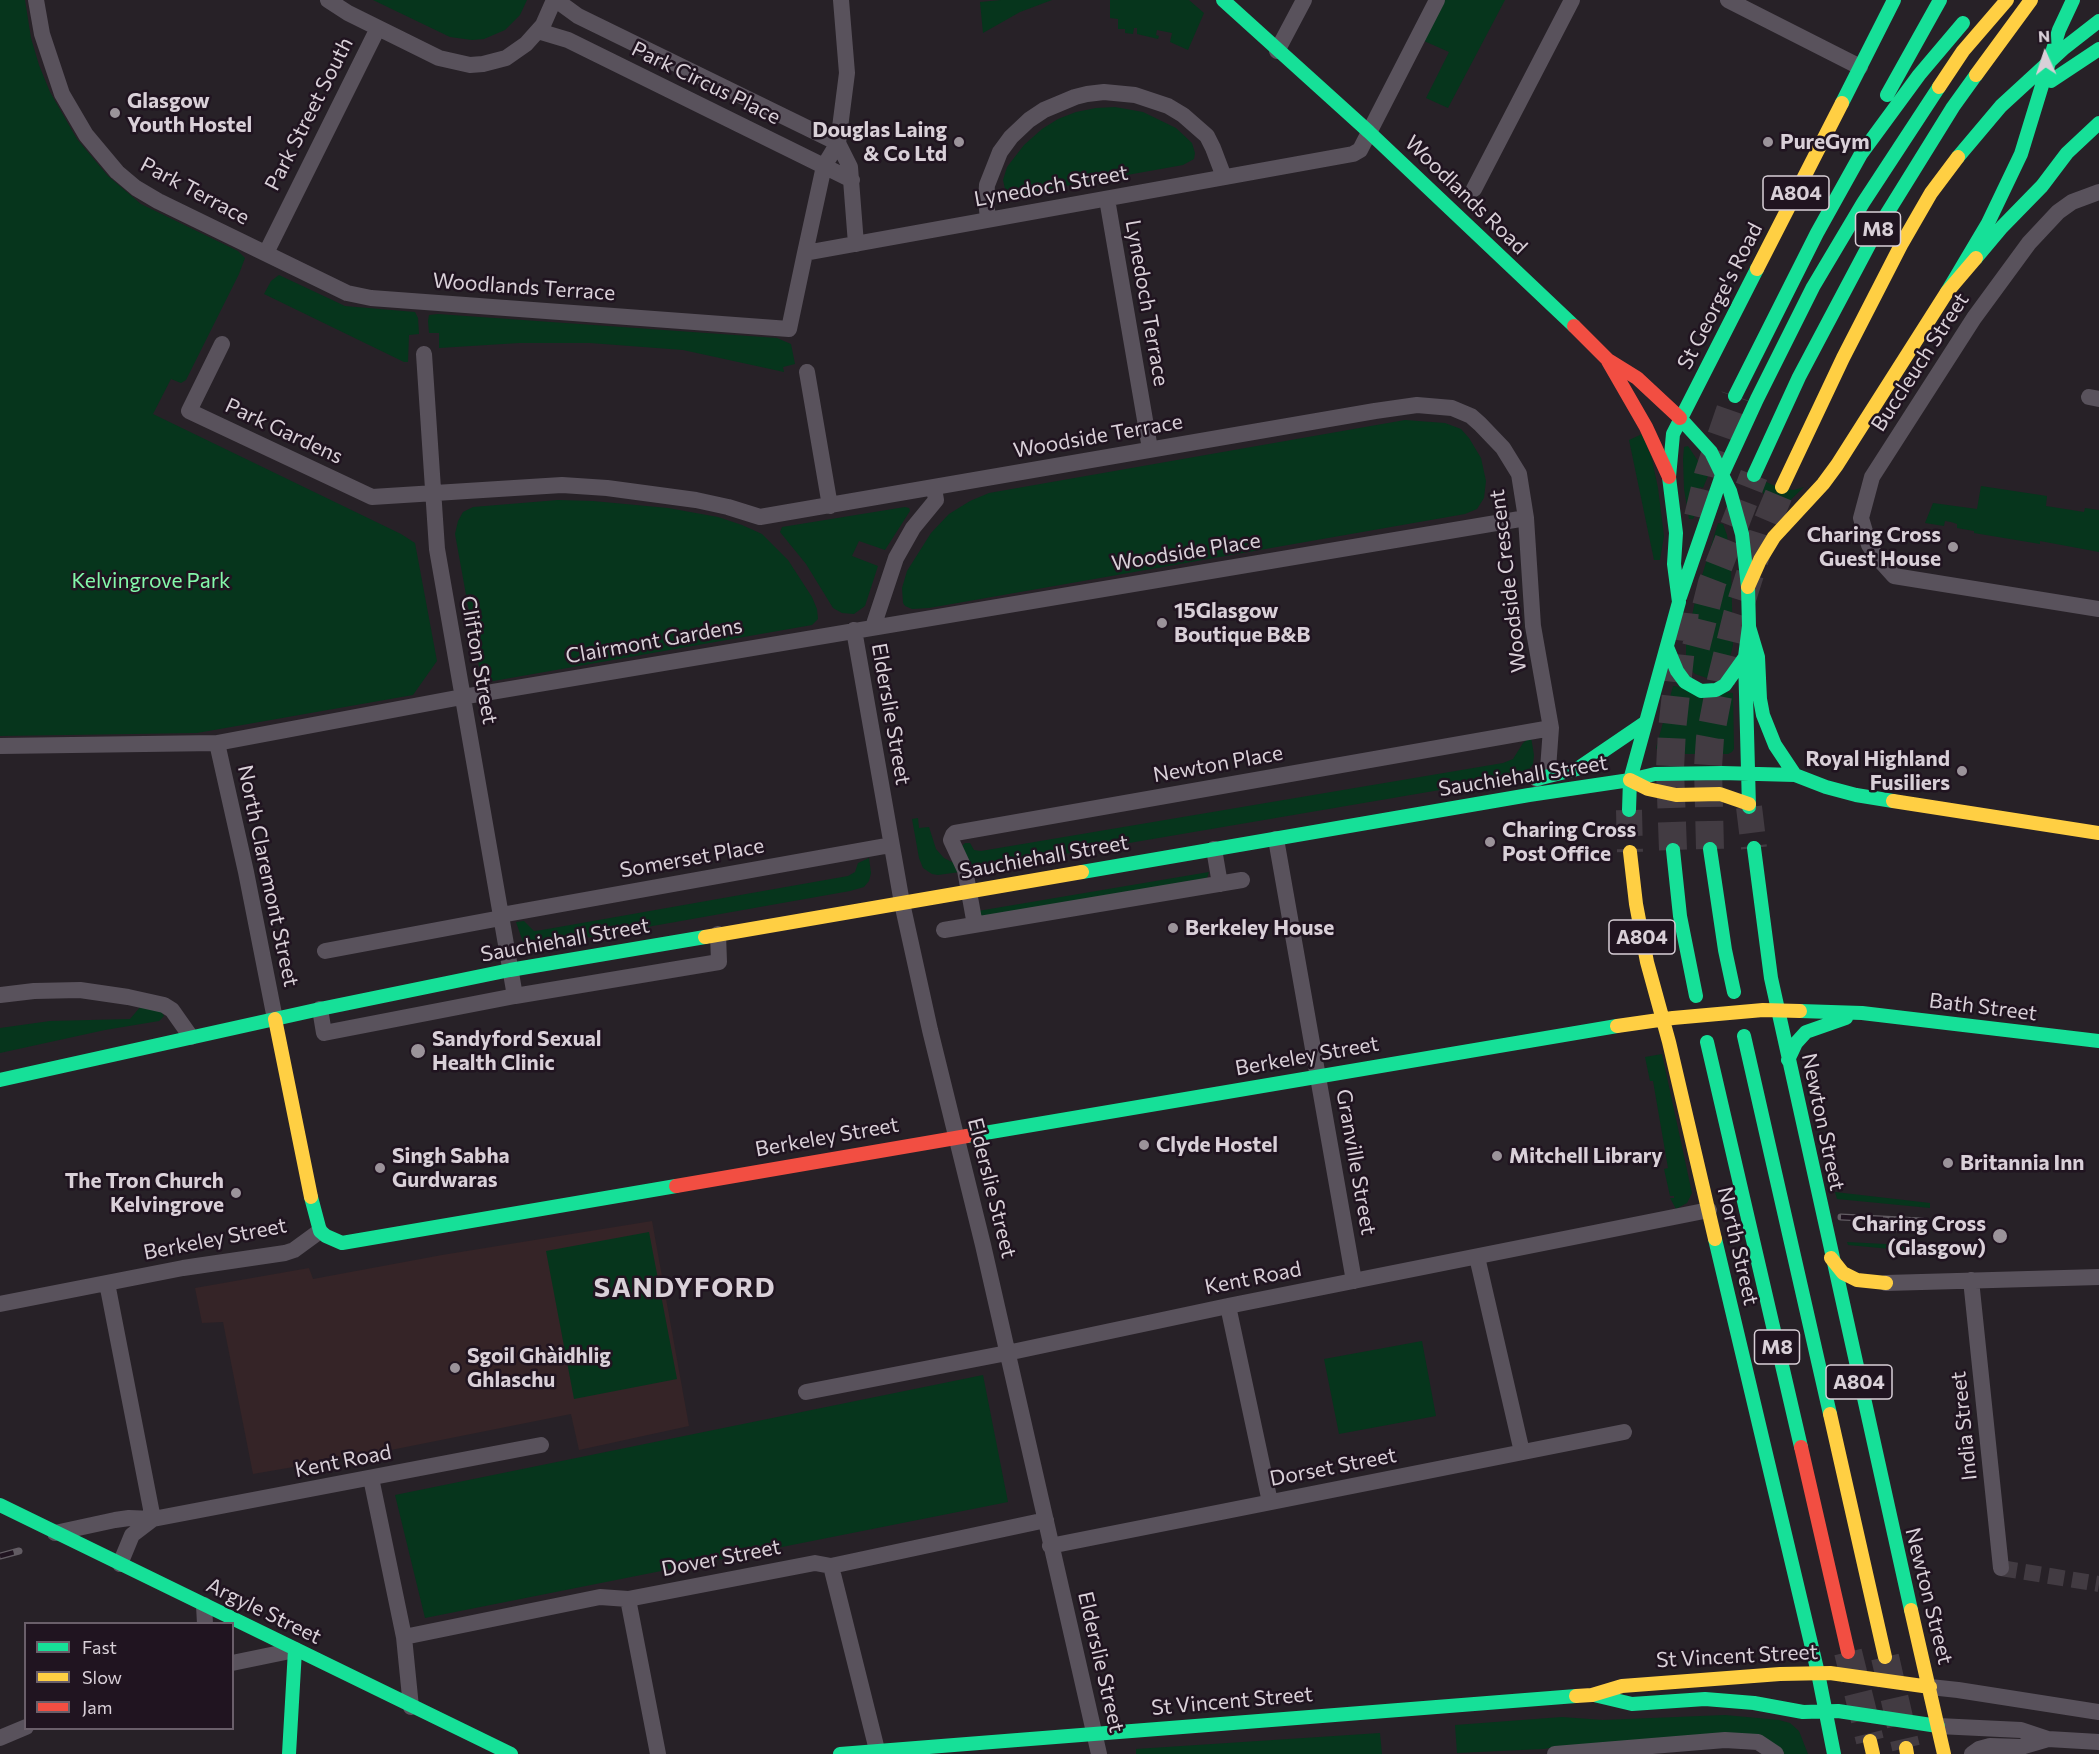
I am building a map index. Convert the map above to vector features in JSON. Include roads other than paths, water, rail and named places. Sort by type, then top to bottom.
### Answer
[{"type":"main road","name":"Woodlands Road","points":[[1223,0],[1369,132],[1506,263],[1544,296],[1608,360],[1637,378],[1680,418]]},
{"type":"main road","name":"St George's Road","points":[[1630,780],[1679,602],[1674,564],[1676,525],[1669,477],[1671,445],[1680,418],[1894,0]]},
{"type":"main road","points":[[1861,154],[1873,122],[1940,0]]},
{"type":"main road","points":[[1679,602],[1722,475],[1808,297],[1863,202],[1963,51],[2007,0]]},
{"type":"main road","name":"M8","points":[[1754,475],[1799,377],[1878,228],[1953,107],[2031,0]]},
{"type":"main road","points":[[1748,587],[1760,560],[1774,537],[1824,484],[1837,465],[1988,223],[2021,154],[2059,30],[2071,4]]},
{"type":"main road","points":[[1735,396],[1817,233],[1861,154],[1919,75],[1971,14]]},
{"type":"main road","name":"M8","points":[[1782,487],[1843,358],[1931,193],[1954,161],[2001,106],[2063,49],[2099,21]]},
{"type":"main road","points":[[2020,110],[2058,76],[2099,49]]},
{"type":"main road","points":[[1947,292],[2002,227],[2042,186],[2067,153],[2099,123]]},
{"type":"main road","points":[[1843,358],[1924,234]]},
{"type":"main road","name":"A804","points":[[1608,360],[1646,427],[1669,477]]},
{"type":"main road","points":[[1680,418],[1711,452],[1722,459],[1730,457]]},
{"type":"main road","points":[[1629,810],[1630,780],[1648,789],[1676,795],[1720,794],[1749,806],[1744,657],[1749,626],[1748,587],[1742,534],[1735,506],[1711,452]]},
{"type":"main road","points":[[1749,626],[1758,657],[1763,715],[1775,745],[1795,775]]},
{"type":"main road","points":[[1667,647],[1685,682],[1701,691],[1716,690],[1725,686],[1744,657]]},
{"type":"main road","points":[[1532,780],[1577,769],[1646,722]]},
{"type":"main road","name":"Sauchiehall Street","points":[[0,1080],[320,1009],[510,970],[1655,774],[1795,775],[1856,795],[2099,833]]},
{"type":"main road","points":[[1329,830],[1368,808]]},
{"type":"main road","name":"Newton Street","points":[[1754,848],[1771,978],[1788,1060],[1901,1572],[1932,1726],[1944,1754]]},
{"type":"main road","points":[[1710,849],[1725,950],[1734,992]]},
{"type":"main road","points":[[1673,850],[1680,916],[1696,996]]},
{"type":"main road","name":"North Street","points":[[1630,852],[1636,904],[1647,962],[1669,1019],[1708,1210],[1824,1673],[1832,1712],[1834,1754]]},
{"type":"main road","name":"Bath Street","points":[[1669,1019],[1762,1010],[1862,1013],[2099,1041]]},
{"type":"main road","name":"Bath Street","points":[[1788,1060],[1796,1043],[1806,1032],[1862,1013]]},
{"type":"main road","points":[[275,1019],[313,1208],[320,1231]]},
{"type":"main road","name":"Berkeley Street","points":[[320,1231],[337,1242],[347,1243],[1574,1032],[1669,1019]]},
{"type":"main road","name":"M8","points":[[1744,1036],[1886,1657]]},
{"type":"main road","name":"M8","points":[[1707,1042],[1848,1652]]},
{"type":"main road","points":[[1831,1258],[1844,1273],[1857,1280],[1886,1283]]},
{"type":"main road","points":[[1845,1323],[1851,1306],[1859,1297],[1886,1283]]},
{"type":"main road","name":"Argyle Street","points":[[0,1505],[510,1754]]},
{"type":"main road","points":[[290,1754],[295,1650]]},
{"type":"main road","name":"St Vincent Street","points":[[840,1754],[1592,1695],[1622,1686],[1780,1674],[1824,1673],[1924,1687]]},
{"type":"main road","name":"St Vincent Street","points":[[1592,1695],[1632,1704],[1705,1699],[1754,1702],[1803,1712],[1832,1712],[1932,1726]]},
{"type":"street","name":"Park Terrace","points":[[36,0],[48,57],[62,94],[72,113],[102,156],[136,188],[266,254]]},
{"type":"street","points":[[328,0],[439,58],[470,65],[506,58],[526,44],[548,16],[555,0]]},
{"type":"street","name":"Park Circus Place","points":[[555,0],[578,16],[838,143]]},
{"type":"street","points":[[805,253],[824,166],[838,143],[847,73],[841,0]]},
{"type":"street","points":[[1277,51],[1304,0]]},
{"type":"street","name":"Lynedoch Street","points":[[805,253],[1353,154],[1360,150],[1437,0]]},
{"type":"street","points":[[1474,189],[1572,0]]},
{"type":"street","points":[[1728,0],[1860,67]]},
{"type":"street","name":"Park Street South","points":[[266,254],[378,28]]},
{"type":"street","name":"Park Circus Place","points":[[538,31],[568,40],[852,180]]},
{"type":"street","points":[[709,109],[721,86]]},
{"type":"street","points":[[988,219],[987,184],[1000,152],[1011,137],[1044,110],[1087,94],[1104,92],[1135,95],[1168,106],[1184,115],[1207,136],[1224,177]]},
{"type":"street","points":[[838,143],[850,167],[856,244]]},
{"type":"street","name":"Buccleuch Street","points":[[2099,192],[2085,195],[2065,206],[2029,243],[1974,318],[1872,477],[1861,518],[1869,544],[1883,566],[1894,576],[2099,609]]},
{"type":"street","name":"Lynedoch Terrace","points":[[1107,199],[1150,449]]},
{"type":"street","name":"Woodlands Terrace","points":[[266,254],[347,293],[371,298],[789,328],[805,253]]},
{"type":"street","name":"Park Gardens","points":[[222,344],[189,411],[372,497],[433,492]]},
{"type":"street","name":"Clifton Street","points":[[424,354],[437,549],[515,996]]},
{"type":"street","points":[[807,372],[830,506]]},
{"type":"street","name":"Woodside Crescent","points":[[1375,411],[1417,405],[1440,406],[1471,416],[1503,448],[1519,474],[1526,518],[1533,626],[1551,728],[1548,769],[1532,780]]},
{"type":"street","name":"Woodside Terrace","points":[[433,492],[562,485],[607,488],[696,500],[760,517],[1375,411]]},
{"type":"street","points":[[873,627],[896,558],[914,528],[936,500],[934,488]]},
{"type":"street","name":"Woodside Place","points":[[854,630],[1526,518]]},
{"type":"street","name":"Clairmont Gardens","points":[[0,746],[217,743],[462,697],[854,630]]},
{"type":"street","name":"Elderslie Street","points":[[854,630],[902,903],[1099,1754]]},
{"type":"street","name":"Newton Place","points":[[969,891],[965,870],[951,838],[956,833],[1551,728]]},
{"type":"street","name":"North Claremont Street","points":[[217,743],[246,872],[275,1019]]},
{"type":"street","name":"Granville Street","points":[[1276,839],[1354,1281]]},
{"type":"street","name":"Somerset Place","points":[[325,951],[501,916],[891,845]]},
{"type":"street","points":[[1214,849],[1220,884]]},
{"type":"street","points":[[944,930],[1242,880]]},
{"type":"street","points":[[969,891],[975,926]]},
{"type":"street","points":[[320,1009],[324,1033],[515,996],[719,962],[718,934]]},
{"type":"street","points":[[0,995],[34,991],[80,990],[137,999],[164,1005],[172,1010],[191,1037]]},
{"type":"street","name":"Kent Road","points":[[806,1392],[1708,1210]]},
{"type":"street","name":"Berkeley Street","points":[[0,1304],[183,1268],[285,1253],[301,1246],[320,1231]]},
{"type":"street","points":[[1477,1257],[1522,1452]]},
{"type":"street","points":[[1886,1283],[2099,1277]]},
{"type":"street","name":"India Street","points":[[1971,1280],[2001,1568]]},
{"type":"street","points":[[107,1283],[153,1519],[132,1535],[120,1563]]},
{"type":"street","points":[[1228,1306],[1270,1502]]},
{"type":"street","name":"Dorset Street","points":[[1050,1546],[1624,1432]]},
{"type":"street","name":"Kent Road","points":[[55,1533],[115,1520],[153,1519],[541,1445]]},
{"type":"street","points":[[371,1478],[404,1636],[411,1707]]},
{"type":"street","name":"Dover Street","points":[[404,1636],[600,1597],[628,1599],[815,1563],[831,1566],[1046,1520]]},
{"type":"street","points":[[831,1566],[877,1752]]},
{"type":"street","points":[[628,1599],[658,1754]]},
{"type":"street","points":[[204,1605],[205,1622]]},
{"type":"street","points":[[234,1663],[295,1650]]},
{"type":"street","name":"St Vincent Street","points":[[1924,1687],[1958,1690],[2099,1712]]},
{"type":"street","name":"St Vincent Street","points":[[1932,1726],[2021,1730],[2048,1739],[2099,1742]]},
{"type":"street","points":[[0,1738],[24,1728]]},
{"type":"street","name":"St Vincent Street","points":[[1972,1754],[1990,1746],[2021,1746],[2048,1739]]},
{"type":"street","points":[[1555,1754],[1725,1740],[1758,1742],[1776,1754]]},
{"type":"tunnel","points":[[1698,517],[1708,475],[1735,396]]},
{"type":"tunnel","points":[[1696,647],[1712,583],[1754,475]]},
{"type":"tunnel","points":[[1710,849],[1708,767],[1710,738],[1721,680],[1737,615],[1764,530],[1782,487]]},
{"type":"tunnel","points":[[1673,850],[1670,769],[1672,730],[1686,602]]},
{"type":"tunnel","points":[[1749,807],[1754,848]]},
{"type":"tunnel","points":[[1629,810],[1630,852]]},
{"type":"tunnel","points":[[2001,1568],[2099,1584]]},
{"type":"tunnel","points":[[1848,1652],[1870,1741]]},
{"type":"tunnel","points":[[1885,1657],[1906,1748]]},
{"type":"railway","points":[[1841,1217],[1922,1221]]},
{"type":"railway","points":[[1890,1227],[1920,1230]]},
{"type":"railway","points":[[0,1556],[19,1551]]},
{"type":"place","name":"Glasgow Youth Hostel","points":[[115,113]]},
{"type":"place","name":"Douglas Laing & Co Ltd","points":[[959,142]]},
{"type":"place","name":"PureGym","points":[[1768,142]]},
{"type":"place","name":"Charing Cross Guest House","points":[[1953,547]]},
{"type":"place","name":"15Glasgow Boutique B&B","points":[[1162,623]]},
{"type":"place","name":"Royal Highland Fusiliers","points":[[1962,771]]},
{"type":"place","name":"Charing Cross Post Office","points":[[1490,842]]},
{"type":"place","name":"Berkeley House","points":[[1173,928]]},
{"type":"place","name":"Sandyford Sexual Health Clinic","points":[[418,1051]]},
{"type":"place","name":"Clyde Hostel","points":[[1144,1145]]},
{"type":"place","name":"Mitchell Library","points":[[1497,1156]]},
{"type":"place","name":"Britannia Inn","points":[[1948,1163]]},
{"type":"place","name":"Singh Sabha Gurdwaras","points":[[380,1168]]},
{"type":"place","name":"The Tron Church Kelvingrove","points":[[236,1193]]},
{"type":"place","name":"Charing Cross (Glasgow)","points":[[2000,1236]]},
{"type":"place","name":"Sgoil Ghàidhlig Ghlaschu","points":[[455,1368]]},
{"type":"district","name":"SANDYFORD","points":[[685,1288]]},
{"type":"park label","name":"Kelvingrove Park","points":[[151,581]]}]
